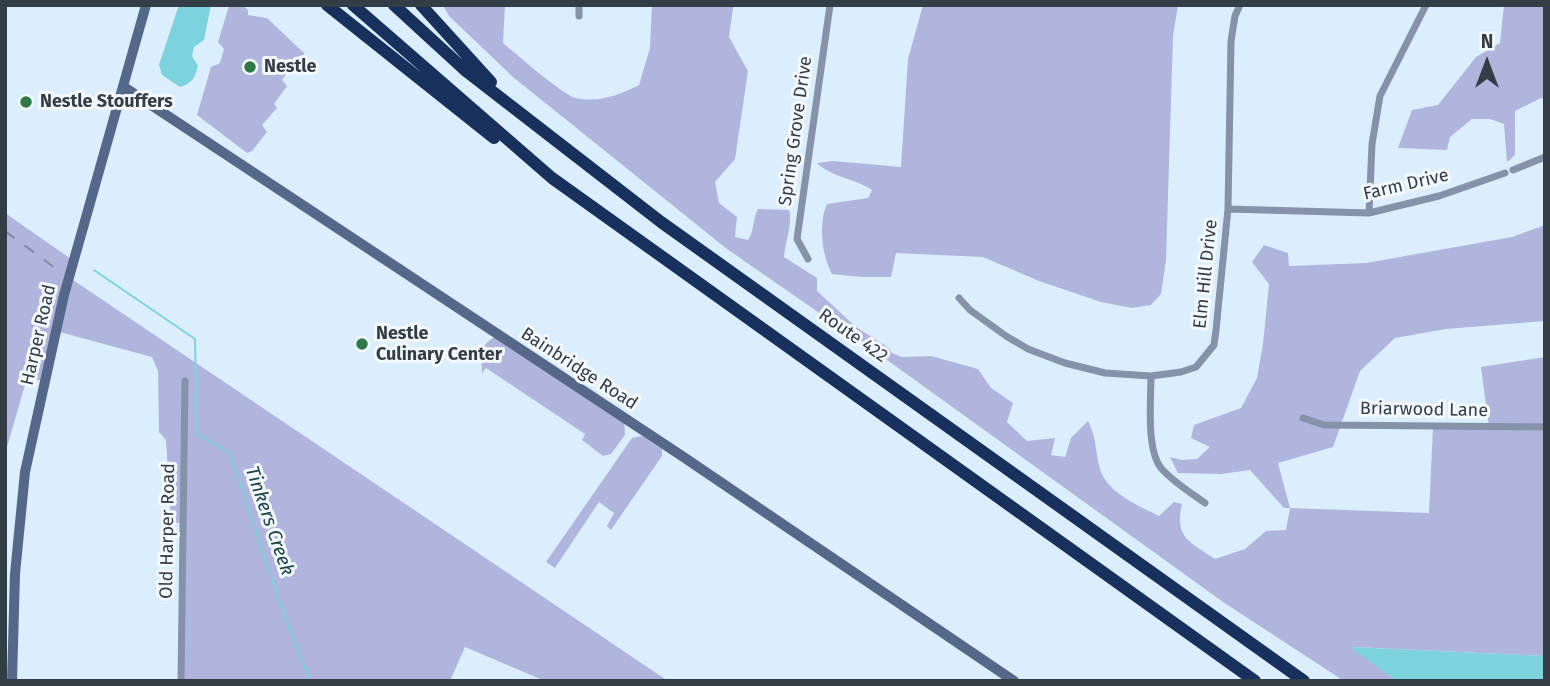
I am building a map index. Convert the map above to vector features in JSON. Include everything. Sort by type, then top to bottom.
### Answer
[{"type":"highway","points":[[327,5],[482,130],[1255,681]]},
{"type":"highway","points":[[353,5],[552,178]]},
{"type":"highway","name":"Route 422","points":[[394,5],[466,71],[673,230],[1304,681]]},
{"type":"highway","points":[[421,5],[487,78],[612,184]]},
{"type":"street","name":"Harper Road","points":[[12,681],[15,574],[25,472],[64,295],[146,5]]},
{"type":"street","points":[[579,5],[579,16]]},
{"type":"street","name":"Spring Grove Drive","points":[[808,259],[797,239],[830,5]]},
{"type":"street","name":"Elm Hill Drive","points":[[959,298],[970,310],[1028,349],[1065,363],[1105,373],[1151,376],[1196,367],[1214,345],[1228,209],[1231,41],[1240,5]]},
{"type":"street","points":[[1369,213],[1372,144],[1380,96],[1426,5]]},
{"type":"street","name":"Bainbridge Road","points":[[124,87],[682,456],[1014,681]]},
{"type":"street","name":"Farm Drive","points":[[1228,209],[1369,213],[1439,196],[1545,157]]},
{"type":"street","points":[[1151,376],[1153,454],[1168,476],[1205,503]]},
{"type":"street","name":"Old Harper Road","points":[[181,681],[185,381]]},
{"type":"street","name":"Briarwood Lane","points":[[1303,418],[1324,425],[1545,427]]},
{"type":"shaded area","points":[[179,5],[211,5],[204,40],[194,47],[192,56],[198,66],[196,73],[191,81],[180,87],[162,75],[159,65]]},
{"type":"shaded area","points":[[242,5],[248,10],[248,15],[267,18],[304,53],[307,64],[302,70],[287,73],[282,80],[287,86],[274,104],[277,108],[262,125],[267,132],[252,151],[247,153],[197,115],[211,67],[220,63],[224,49],[218,42],[229,6]]},
{"type":"shaded area","points":[[443,5],[505,5],[503,43],[561,90],[576,98],[601,99],[639,85],[650,48],[652,5],[736,5],[733,8],[729,37],[748,71],[735,159],[715,182],[719,203],[737,217],[735,237],[748,240],[758,209],[789,210],[784,257],[817,278],[817,291],[856,327],[889,348],[892,353],[902,357],[931,356],[978,369],[991,388],[1013,403],[1007,422],[1027,441],[1055,438],[1051,455],[1065,457],[1071,438],[1088,421],[1100,469],[1109,485],[1125,498],[1159,516],[1174,502],[1182,504],[1182,532],[1191,543],[1215,559],[1245,549],[1266,531],[1286,530],[1290,508],[1429,513],[1433,426],[1489,427],[1481,367],[1545,357],[1545,656],[1352,647],[1397,681],[1344,681],[1223,602],[883,357],[727,249],[513,77],[449,16]]},
{"type":"shaded area","points":[[923,5],[1178,5],[1173,36],[1166,260],[1161,294],[1151,305],[1132,308],[1101,302],[1039,281],[983,257],[896,253],[891,277],[832,274],[822,239],[827,204],[868,198],[872,190],[830,172],[817,163],[833,161],[901,167],[908,59]]},
{"type":"shaded area","points":[[1504,5],[1545,5],[1545,100],[1541,98],[1515,111],[1515,155],[1507,162],[1504,124],[1490,119],[1472,119],[1450,137],[1447,150],[1398,148],[1412,110],[1438,105],[1476,57],[1500,43]]},
{"type":"shaded area","points":[[5,213],[74,261],[70,278],[668,681],[545,681],[465,647],[450,681],[181,681],[184,524],[171,522],[166,440],[159,432],[158,371],[152,357],[56,331],[44,381],[27,378],[5,454]]},
{"type":"shaded area","points":[[1545,225],[1545,321],[1446,329],[1395,338],[1360,371],[1333,447],[1278,463],[1290,508],[1284,508],[1250,470],[1221,474],[1178,473],[1170,457],[1182,460],[1197,459],[1210,447],[1191,438],[1194,425],[1241,408],[1257,378],[1269,284],[1252,262],[1264,245],[1288,253],[1289,266],[1366,263],[1512,237]]},
{"type":"shaded area","points":[[499,335],[624,417],[625,435],[611,454],[603,456],[582,440],[585,434],[486,368],[482,373],[483,349]]},
{"type":"shaded area","points":[[642,436],[662,449],[662,456],[611,530],[607,526],[614,513],[599,502],[555,568],[546,562],[632,438]]},
{"type":"shaded area","points":[[1350,647],[1545,656],[1545,681],[1397,681]]},
{"type":"waterway","name":"Tinkers Creek","points":[[94,270],[195,339],[197,434],[230,453],[284,614],[310,681]]},
{"type":"railway","points":[[5,231],[59,271]]},
{"type":"place","name":"Nestle","points":[[250,67]]},
{"type":"place","name":"Nestle Stouffers","points":[[26,102]]},
{"type":"place","name":"Nestle Culinary Center","points":[[362,344]]}]
